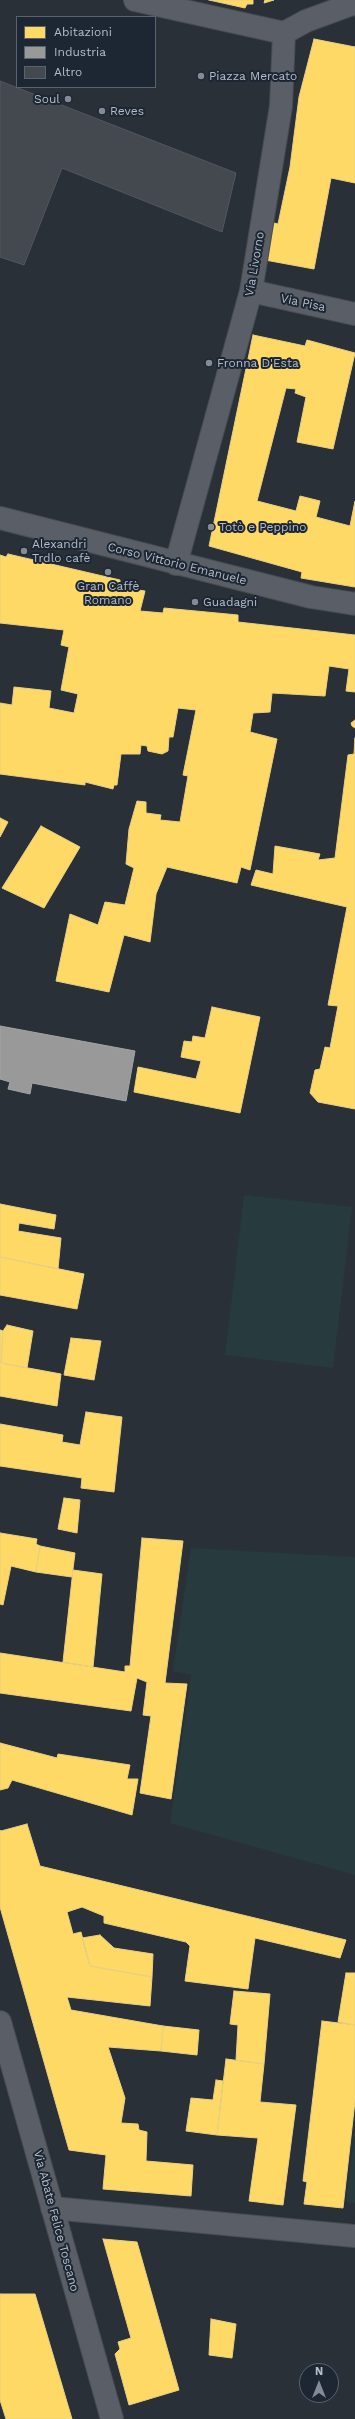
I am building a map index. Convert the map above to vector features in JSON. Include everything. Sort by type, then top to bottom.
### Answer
[{"type":"street","points":[[135,0],[284,33],[306,21],[355,3]]},
{"type":"street","name":"Via Livorno","points":[[176,564],[252,291],[281,106],[284,33]]},
{"type":"street","name":"Via Pisa","points":[[252,291],[355,314]]},
{"type":"street","name":"Corso Vittorio Emanuele","points":[[0,518],[176,564],[311,597],[355,604]]},
{"type":"street","name":"Via Abate Felice Toscano","points":[[0,2022],[112,2419]]},
{"type":"street","points":[[52,2208],[355,2236]]},
{"type":"green space","points":[[244,1195],[352,1207],[333,1368],[225,1355]]},
{"type":"green space","points":[[191,1548],[355,1557],[355,1875],[170,1823],[191,1675],[173,1671]]},
{"type":"green space","points":[[355,2128],[355,2203],[346,2202]]},
{"type":"building: Abitazioni","points":[[209,0],[253,0],[253,4],[247,4],[245,8]]},
{"type":"building: Abitazioni","points":[[265,0],[274,0],[264,3]]},
{"type":"building: Abitazioni","points":[[314,39],[355,47],[355,183],[331,178],[314,269],[265,260],[274,223],[278,224],[290,167],[299,97]]},
{"type":"building: Abitazioni","points":[[253,335],[305,346],[307,340],[355,353],[333,449],[297,442],[306,397],[295,393],[296,389],[286,388],[257,501],[296,511],[300,496],[320,501],[316,517],[350,526],[355,501],[355,587],[301,578],[302,572],[209,546]]},
{"type":"building: Abitazioni","points":[[8,554],[120,580],[120,587],[145,591],[140,611],[163,613],[164,608],[238,615],[238,622],[355,635],[355,692],[346,691],[349,669],[329,666],[325,696],[272,693],[270,712],[253,713],[250,732],[277,739],[250,870],[241,867],[237,883],[167,867],[156,894],[150,942],[124,935],[109,992],[56,981],[70,914],[98,925],[105,902],[125,905],[134,868],[126,864],[129,829],[137,801],[146,802],[146,813],[161,815],[160,820],[180,822],[188,776],[183,775],[196,710],[178,708],[173,737],[169,737],[168,751],[162,754],[148,751],[147,746],[141,745],[140,754],[121,754],[117,785],[114,785],[113,789],[85,782],[85,785],[0,774],[0,703],[12,705],[14,687],[51,691],[49,708],[74,713],[78,694],[61,690],[69,647],[61,645],[64,630],[0,623],[0,555],[6,557]]},
{"type":"building: Abitazioni","points":[[355,720],[355,728],[351,723]]},
{"type":"building: Abitazioni","points":[[355,738],[355,1109],[318,1102],[310,1093],[315,1070],[320,1069],[325,1047],[330,1048],[338,1006],[328,1005],[347,907],[251,885],[256,870],[273,874],[275,846],[320,854],[318,860],[335,858],[348,755],[354,754]]},
{"type":"building: Abitazioni","points":[[0,818],[8,822],[0,837]]},
{"type":"building: Abitazioni","points":[[41,826],[80,847],[44,908],[2,888]]},
{"type":"building: Abitazioni","points":[[212,1007],[260,1017],[240,1113],[134,1092],[138,1067],[196,1079],[201,1061],[181,1057],[184,1041],[192,1042],[193,1036],[205,1038]]},
{"type":"building: Abitazioni","points":[[0,1204],[56,1215],[54,1229],[19,1223],[18,1231],[61,1238],[58,1269],[0,1257]]},
{"type":"building: Abitazioni","points":[[0,1257],[84,1274],[77,1309],[0,1295]]},
{"type":"building: Abitazioni","points":[[7,1325],[33,1331],[27,1368],[1,1363],[3,1331]]},
{"type":"building: Abitazioni","points":[[0,1330],[3,1331],[1,1363],[61,1374],[57,1406],[0,1396]]},
{"type":"building: Abitazioni","points":[[71,1338],[101,1341],[94,1380],[64,1375]]},
{"type":"building: Abitazioni","points":[[86,1412],[122,1417],[114,1492],[81,1488],[82,1478],[0,1466],[0,1424],[63,1435],[62,1442],[80,1445]]},
{"type":"building: Abitazioni","points":[[64,1498],[80,1500],[77,1533],[58,1529]]},
{"type":"building: Abitazioni","points":[[0,1533],[37,1539],[36,1544],[40,1546],[36,1572],[11,1566],[3,1605],[0,1604]]},
{"type":"building: Abitazioni","points":[[142,1538],[183,1541],[165,1683],[187,1684],[171,1799],[140,1793],[151,1716],[143,1715],[147,1682],[137,1678],[131,1711],[0,1693],[0,1653],[125,1672],[125,1666],[130,1666]]},
{"type":"building: Abitazioni","points":[[40,1546],[75,1553],[72,1577],[36,1572]]},
{"type":"building: Abitazioni","points":[[73,1570],[102,1574],[93,1667],[63,1662]]},
{"type":"building: Abitazioni","points":[[0,1743],[57,1758],[58,1754],[130,1765],[127,1779],[138,1779],[132,1815],[12,1780],[8,1788],[0,1790]]},
{"type":"building: Abitazioni","points":[[27,1824],[40,1866],[346,1940],[340,1958],[255,1938],[248,1989],[185,1981],[190,1946],[186,1942],[104,1923],[104,1916],[82,1907],[67,1912],[73,1934],[81,1932],[90,1966],[152,1977],[150,2006],[67,1997],[71,2010],[163,2026],[161,2051],[108,2047],[125,2098],[121,2123],[138,2124],[139,2130],[147,2132],[146,2161],[193,2165],[191,2196],[103,2189],[106,2155],[69,2150],[0,1907],[0,1830]]},
{"type":"building: Abitazioni","points":[[100,1935],[114,1948],[153,1954],[152,1977],[90,1966],[82,1938]]},
{"type":"building: Abitazioni","points":[[346,1973],[355,1973],[355,2025],[338,2022]]},
{"type":"building: Abitazioni","points":[[234,1991],[270,1994],[264,2064],[236,2060],[238,2025],[230,2024]]},
{"type":"building: Abitazioni","points":[[322,2021],[355,2025],[355,2101],[343,2208],[304,2204],[307,2182],[303,2181]]},
{"type":"building: Abitazioni","points":[[163,2026],[199,2030],[197,2055],[161,2051]]},
{"type":"building: Abitazioni","points":[[226,2059],[264,2064],[260,2102],[296,2105],[283,2205],[249,2201],[258,2138],[217,2135]]},
{"type":"building: Abitazioni","points":[[216,2080],[223,2081],[217,2135],[186,2131],[191,2098],[213,2100]]},
{"type":"building: Abitazioni","points":[[103,2239],[137,2242],[179,2390],[129,2405],[115,2354],[120,2349],[118,2342],[131,2338]]},
{"type":"building: Abitazioni","points":[[0,2294],[35,2294],[72,2419],[6,2419],[0,2400]]},
{"type":"building: Abitazioni","points":[[211,2319],[236,2324],[232,2358],[209,2355]]},
{"type":"building: Industria","points":[[0,1026],[135,1051],[126,1101],[32,1083],[30,1094],[8,1089],[10,1082],[0,1079]]},
{"type":"building: Altro","points":[[0,81],[236,173],[222,232],[62,168],[24,265],[0,257]]},
{"type":"place","name":"Piazza Mercato","points":[[201,76]]},
{"type":"place","name":"Soul","points":[[68,99]]},
{"type":"place","name":"Reves","points":[[102,111]]},
{"type":"place","name":"Fronna D'Esta","points":[[209,363]]},
{"type":"place","name":"Totò e Peppino","points":[[211,527]]},
{"type":"place","name":"Alexandri Trdlo cafè","points":[[24,551]]},
{"type":"place","name":"Gran Caffè Romano","points":[[108,572]]},
{"type":"place","name":"Guadagni","points":[[195,602]]}]
